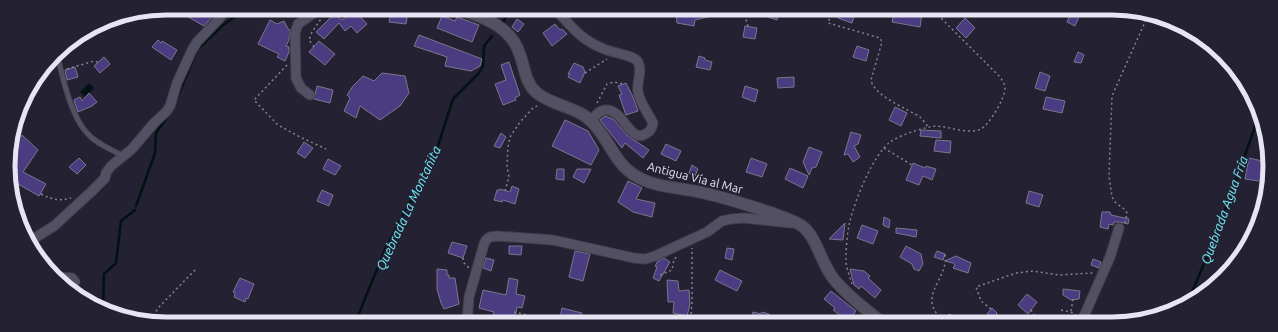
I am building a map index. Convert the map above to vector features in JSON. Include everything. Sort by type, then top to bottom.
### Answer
[{"type":"main road","name":"Antigua Vía al Mar","points":[[476,15],[504,29],[514,40],[520,54],[527,81],[537,93],[577,113],[594,118],[624,168],[635,176],[661,185],[699,192],[744,204],[799,224],[808,231],[823,263],[841,288],[875,317]]},
{"type":"street","points":[[34,239],[54,226],[105,178],[106,173],[111,166],[132,150],[154,123],[166,112],[170,106],[177,83],[192,50],[197,42],[222,15]]},
{"type":"street","points":[[310,95],[301,88],[296,78],[295,33],[298,24],[311,15]]},
{"type":"street","points":[[560,15],[589,43],[615,53],[635,58],[640,68],[638,93],[652,123],[652,128],[646,134],[640,136],[632,132],[623,120],[612,111],[608,110],[602,111],[594,118]]},
{"type":"street","points":[[467,317],[469,297],[481,253],[486,240],[490,237],[498,236],[553,240],[634,258],[645,259],[707,232],[722,221],[744,218],[799,224]]},
{"type":"street","points":[[1081,317],[1102,276],[1119,228]]},
{"type":"street","points":[[63,277],[72,278],[75,282]]},
{"type":"lane","points":[[58,60],[65,89],[76,116],[86,132],[100,144],[123,156]]},
{"type":"path","points":[[745,15],[748,26]]},
{"type":"path","points":[[831,15],[828,23],[880,38],[882,42],[871,80],[872,85],[881,94],[921,118],[929,128]]},
{"type":"path","points":[[853,288],[846,262],[850,222],[856,202],[866,179],[873,164],[884,148],[890,142],[900,137],[932,127],[979,130],[986,126],[994,115],[1004,94],[1004,83],[1000,77],[938,15]]},
{"type":"path","points":[[314,47],[309,40],[312,32],[321,19]]},
{"type":"path","points":[[1119,228],[1124,225],[1127,220],[1127,213],[1112,197],[1109,176],[1112,96],[1145,19]]},
{"type":"path","points":[[585,73],[615,53]]},
{"type":"path","points":[[295,56],[254,100],[278,125],[326,149]]},
{"type":"path","points":[[61,71],[94,61],[98,62]]},
{"type":"path","points":[[594,118],[595,107],[607,84],[614,82],[623,84]]},
{"type":"path","points":[[504,190],[509,177],[507,166],[510,137],[520,122],[533,108],[549,100]]},
{"type":"path","points":[[884,148],[912,165]]},
{"type":"path","points":[[41,194],[52,200],[71,198]]},
{"type":"path","points":[[687,248],[691,245],[691,314]]},
{"type":"path","points":[[939,317],[932,303],[935,289],[942,275],[946,260],[945,254]]},
{"type":"path","points":[[660,275],[672,270],[674,259],[679,255]]},
{"type":"path","points":[[155,317],[159,307],[196,269]]},
{"type":"path","points":[[991,309],[981,301],[976,287],[1011,274],[1033,271],[1059,275],[1092,273],[1102,276]]},
{"type":"path","points":[[1071,312],[1073,299]]},
{"type":"path","points":[[1031,310],[1035,316],[1038,317]]},
{"type":"path","points":[[1061,310],[1074,313],[1077,317]]},
{"type":"path","points":[[514,312],[527,315],[526,317]]},
{"type":"shaded area","points":[[89,83],[94,88],[85,97],[80,92]]},
{"type":"building","points":[[185,15],[208,15],[212,17],[204,26]]},
{"type":"building","points":[[333,15],[342,20],[348,15],[359,15],[367,24],[357,33],[351,26],[345,31],[339,23],[324,39],[316,32]]},
{"type":"building","points":[[391,15],[407,15],[406,24],[389,22]]},
{"type":"building","points":[[676,15],[712,15],[695,20],[694,26],[677,23]]},
{"type":"building","points":[[763,15],[778,15],[777,20]]},
{"type":"building","points":[[831,15],[854,15],[852,23]]},
{"type":"building","points":[[894,15],[922,15],[920,27],[892,22]]},
{"type":"building","points":[[1070,15],[1079,17],[1075,26],[1067,22]]},
{"type":"building","points":[[442,16],[455,21],[457,17],[479,25],[472,42],[437,28]]},
{"type":"building","points":[[965,18],[975,28],[966,38],[956,28]]},
{"type":"building","points":[[517,19],[524,24],[518,32],[512,27]]},
{"type":"building","points":[[270,20],[277,24],[284,21],[290,30],[289,40],[286,46],[289,47],[289,52],[285,61],[277,57],[279,54],[258,44]]},
{"type":"building","points":[[555,24],[560,30],[562,29],[567,34],[552,46],[543,33]]},
{"type":"building","points":[[745,26],[757,28],[755,39],[743,37]]},
{"type":"building","points":[[419,35],[482,59],[480,66],[471,71],[445,66],[447,57],[414,46]]},
{"type":"building","points":[[158,40],[161,43],[162,41],[177,50],[171,60],[152,47]]},
{"type":"building","points":[[319,41],[335,54],[325,65],[309,52]]},
{"type":"building","points":[[857,46],[869,50],[866,61],[853,57]]},
{"type":"building","points":[[1078,52],[1084,55],[1081,63],[1074,62]]},
{"type":"building","points":[[699,56],[712,62],[710,70],[696,67]]},
{"type":"building","points":[[104,57],[110,64],[100,73],[94,66]]},
{"type":"building","points":[[509,62],[520,95],[515,98],[516,100],[503,105],[495,84],[506,80],[501,65]]},
{"type":"building","points":[[574,63],[583,67],[585,72],[580,83],[568,77]]},
{"type":"building","points":[[75,67],[78,77],[67,80],[65,70]]},
{"type":"building","points":[[1040,72],[1050,76],[1045,91],[1035,88]]},
{"type":"building","points":[[382,73],[405,76],[409,93],[400,106],[380,120],[360,106],[356,118],[344,111],[350,98],[347,95],[353,86],[363,76],[374,81]]},
{"type":"building","points":[[794,77],[794,87],[778,88],[777,78]]},
{"type":"building","points":[[626,83],[638,111],[626,115],[619,95],[622,94],[618,86]]},
{"type":"building","points":[[317,86],[333,90],[330,103],[314,99]]},
{"type":"building","points":[[745,86],[758,90],[755,102],[742,97]]},
{"type":"building","points":[[89,93],[97,102],[92,106],[78,112],[74,100],[80,97],[82,101]]},
{"type":"building","points":[[1046,97],[1065,101],[1062,113],[1043,109]]},
{"type":"building","points":[[895,107],[907,113],[901,126],[889,120]]},
{"type":"building","points":[[605,116],[613,119],[628,136],[649,150],[643,158],[625,143],[622,148],[600,120]]},
{"type":"building","points":[[565,120],[588,131],[599,150],[591,165],[552,146]]},
{"type":"building","points":[[921,130],[941,131],[941,138],[920,136]]},
{"type":"building","points":[[851,132],[861,135],[858,144],[854,146],[860,157],[853,162],[848,154],[844,155]]},
{"type":"building","points":[[501,133],[506,137],[500,148],[494,146]]},
{"type":"building","points":[[22,135],[38,150],[23,172],[46,184],[39,196],[16,183],[15,156],[17,142]]},
{"type":"building","points":[[936,140],[951,141],[950,153],[934,151]]},
{"type":"building","points":[[304,142],[313,148],[305,158],[297,153]]},
{"type":"building","points":[[666,144],[681,151],[676,161],[661,154]]},
{"type":"building","points":[[809,147],[822,152],[816,167],[812,168],[809,175],[803,162]]},
{"type":"building","points":[[79,158],[86,165],[77,174],[69,167]]},
{"type":"building","points":[[751,158],[767,164],[762,177],[746,172]]},
{"type":"building","points":[[1249,158],[1263,161],[1263,177],[1259,181],[1245,179]]},
{"type":"building","points":[[328,159],[341,166],[335,175],[323,169]]},
{"type":"building","points":[[913,163],[925,168],[926,166],[936,169],[932,180],[923,176],[919,185],[906,180]]},
{"type":"building","points":[[692,165],[698,169],[695,176],[689,173]]},
{"type":"building","points":[[790,168],[808,176],[803,188],[785,179]]},
{"type":"building","points":[[557,169],[564,169],[564,180],[556,179]]},
{"type":"building","points":[[577,169],[591,169],[584,183],[573,177]]},
{"type":"building","points":[[628,181],[642,188],[636,199],[655,203],[652,217],[633,212],[618,202]]},
{"type":"building","points":[[512,186],[519,189],[515,204],[503,200],[502,202],[494,200],[497,190],[500,189],[510,192]]},
{"type":"building","points":[[322,190],[333,195],[329,206],[317,201]]},
{"type":"building","points":[[1029,191],[1043,195],[1039,207],[1026,203]]},
{"type":"building","points":[[1102,212],[1110,212],[1111,215],[1129,219],[1128,224],[1114,222],[1113,225],[1109,224],[1108,229],[1100,227]]},
{"type":"building","points":[[884,217],[890,220],[889,228],[883,225]]},
{"type":"building","points":[[845,223],[843,240],[829,239]]},
{"type":"building","points":[[862,225],[878,231],[873,244],[857,238]]},
{"type":"building","points":[[896,228],[917,230],[916,237],[896,233]]},
{"type":"building","points":[[452,242],[467,246],[463,258],[448,253]]},
{"type":"building","points":[[509,246],[522,246],[521,255],[509,254]]},
{"type":"building","points":[[906,246],[921,254],[923,264],[919,271],[914,269],[912,264],[900,257]]},
{"type":"building","points":[[727,248],[734,249],[732,260],[725,258]]},
{"type":"building","points":[[575,251],[590,254],[583,281],[569,277]]},
{"type":"building","points":[[937,251],[945,254],[943,260],[934,257]]},
{"type":"building","points":[[956,256],[971,263],[968,273],[953,268],[955,265],[953,263],[945,261]]},
{"type":"building","points":[[486,258],[494,260],[491,271],[483,268]]},
{"type":"building","points":[[664,258],[670,262],[659,281],[653,278],[657,267],[655,266],[658,261]]},
{"type":"building","points":[[1093,259],[1101,262],[1099,268],[1091,265]]},
{"type":"building","points":[[437,269],[447,270],[447,275],[449,275],[449,278],[455,278],[459,304],[444,309],[437,289]]},
{"type":"building","points":[[850,269],[864,271],[870,276],[868,278],[881,290],[875,298],[861,286],[859,289],[854,285]]},
{"type":"building","points":[[720,270],[742,281],[737,291],[715,280]]},
{"type":"building","points":[[240,278],[254,284],[248,299],[246,298],[245,302],[234,297],[235,293],[233,292]]},
{"type":"building","points":[[509,278],[518,280],[516,294],[525,296],[522,308],[517,307],[515,317],[493,317],[494,312],[479,308],[483,290],[506,295]]},
{"type":"building","points":[[667,280],[678,281],[679,291],[689,290],[690,304],[687,316],[673,313],[674,302],[668,302]]},
{"type":"building","points":[[1063,289],[1080,291],[1079,299],[1071,300],[1063,295]]},
{"type":"building","points":[[831,291],[856,311],[852,317],[848,315],[846,317],[842,317],[833,310],[835,308],[824,299]]},
{"type":"building","points":[[1027,294],[1037,302],[1028,314],[1018,305]]},
{"type":"building","points":[[562,308],[582,313],[581,317],[560,317]]},
{"type":"building","points":[[992,308],[997,313],[996,314],[1000,317],[991,317],[987,314]]},
{"type":"building","points":[[753,312],[769,314],[768,317],[752,317]]},
{"type":"building","points":[[949,314],[956,317],[947,317]]},
{"type":"waterway","points":[[177,98],[197,50],[223,25],[237,15]]},
{"type":"waterway","name":"Quebrada La Montañita","points":[[502,24],[505,19],[504,15]]},
{"type":"waterway","name":"Quebrada La Montañita","points":[[358,317],[386,247],[434,158],[453,99],[479,73],[483,66],[484,46],[492,36]]},
{"type":"waterway","points":[[136,206],[155,153],[156,133],[170,113]]},
{"type":"waterway","name":"Quebrada Agua Fría","points":[[1191,295],[1225,210],[1257,122]]},
{"type":"waterway","points":[[103,303],[104,274],[116,263],[121,221],[135,210]]}]
